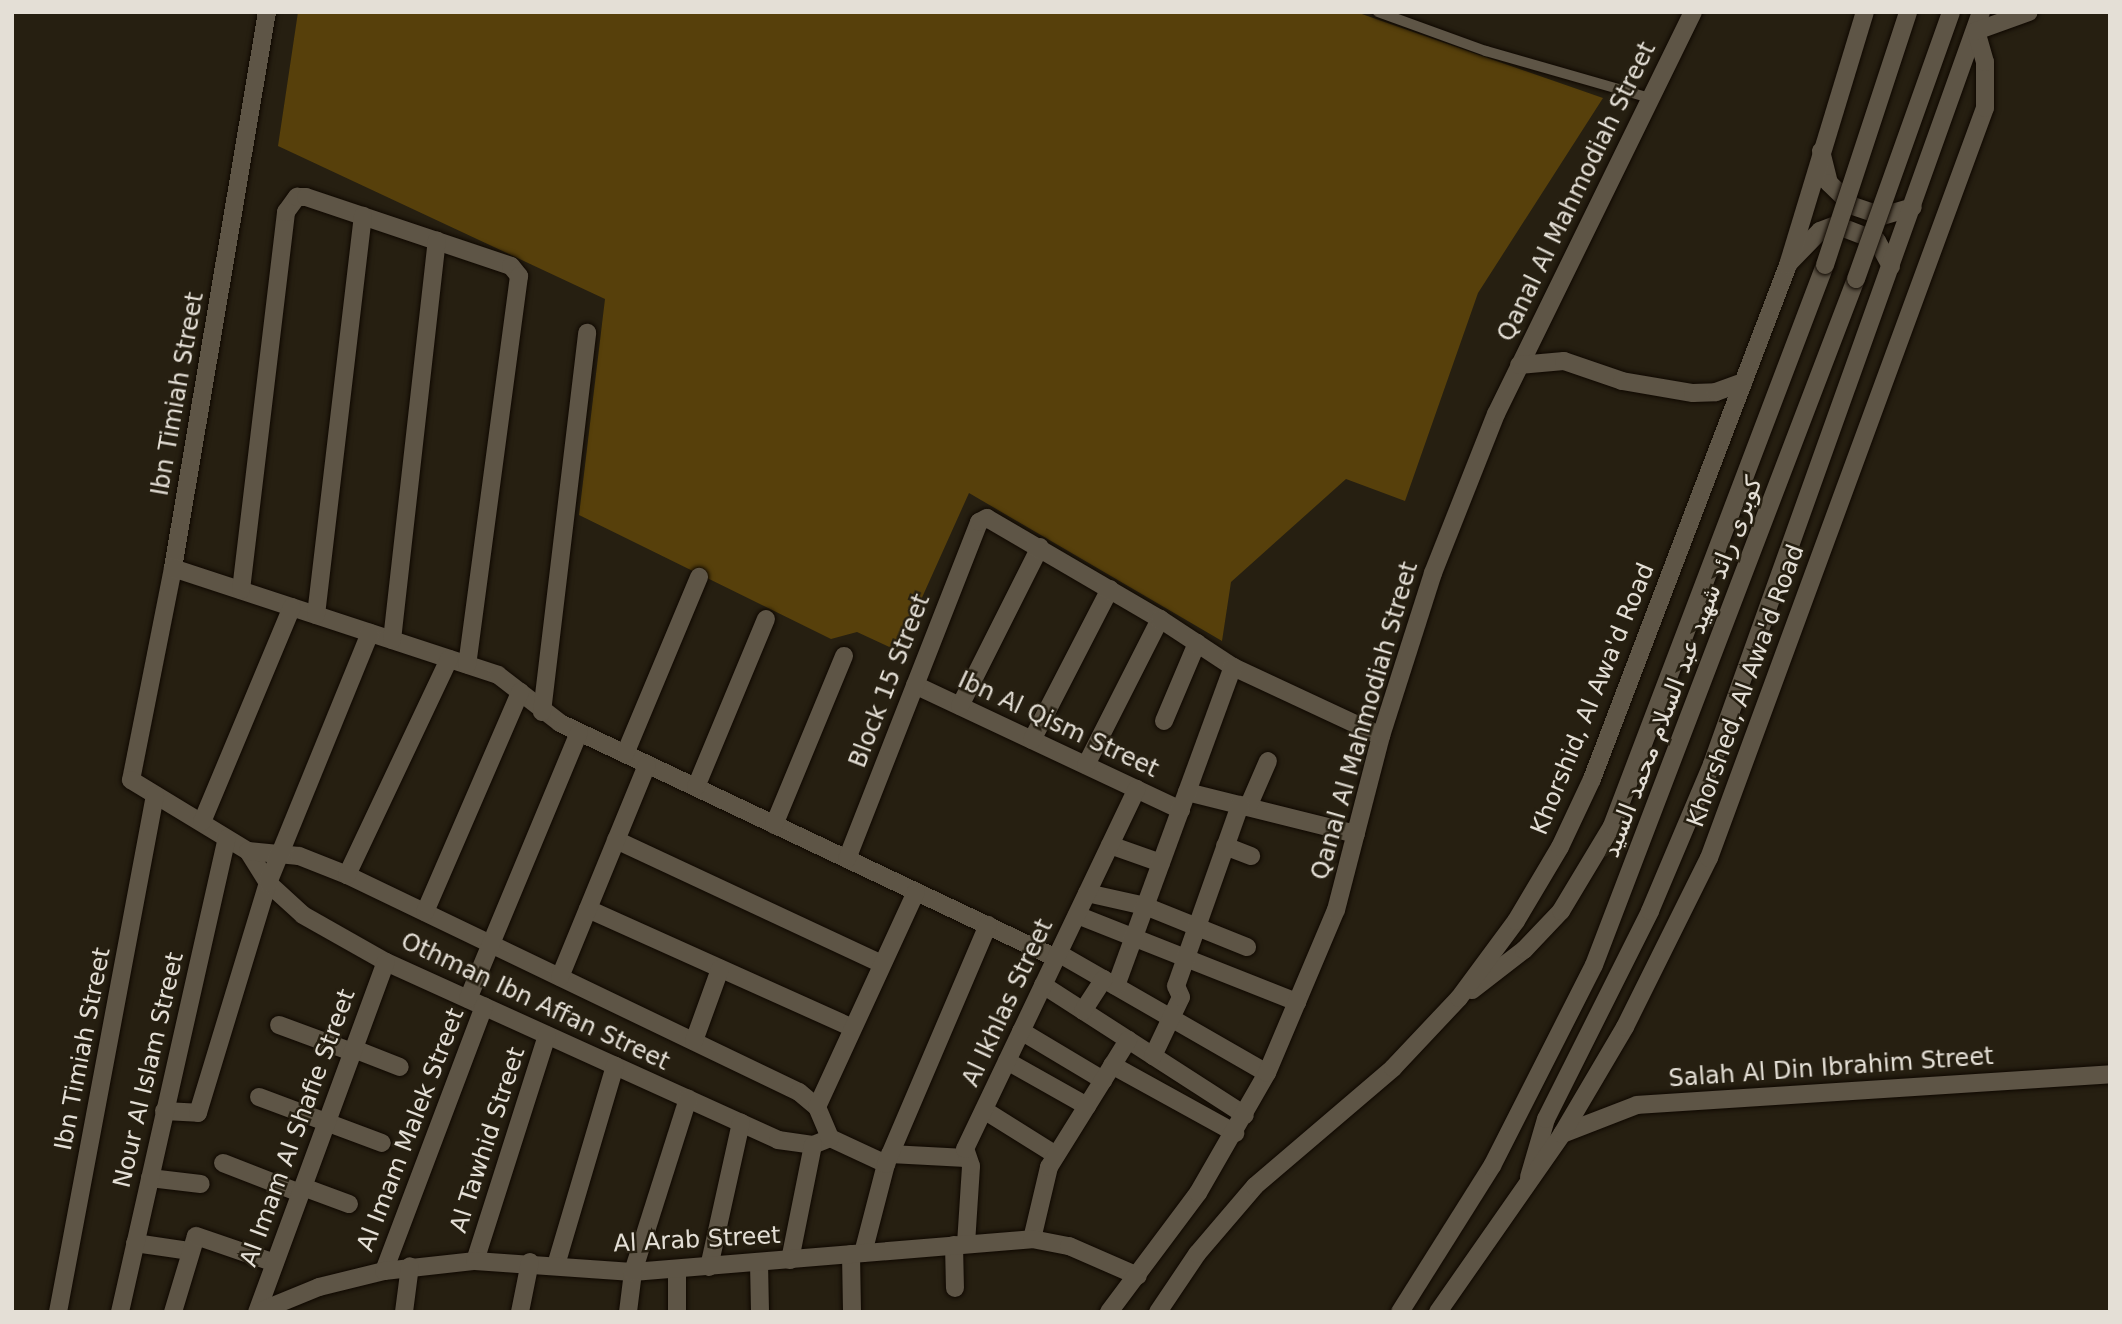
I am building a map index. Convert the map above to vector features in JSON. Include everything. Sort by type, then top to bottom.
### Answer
[{"type":"street","name":"Ibn Timiah Street","points":[[132,782],[173,568],[267,12]]},
{"type":"street","name":"Qanal Al Mahmodiah Street","points":[[1109,1312],[1138,1276],[1235,1133],[1267,1073],[1336,910],[1381,736],[1433,573],[1519,365],[1693,12]]},
{"type":"street","points":[[1788,265],[1821,144],[1865,12]]},
{"type":"street","name":"كوبرى رائد شهيد عبد السلام محمد السيد","points":[[1459,998],[1504,968],[1543,931],[1597,856],[1825,265],[1909,12]]},
{"type":"street","name":"كوبرى رائد شهيد عبد السلام محمد السيد","points":[[1400,1312],[1492,1166],[1594,965],[1856,279],[1951,12]]},
{"type":"street","points":[[1527,1187],[1546,1119],[1650,911],[1712,764],[1981,12]]},
{"type":"street","points":[[1976,31],[2029,12]]},
{"type":"street","name":"Khorshed, Al Awa'd Road","points":[[1438,1312],[1562,1135],[1625,1027],[1709,858],[1985,108],[1985,62],[1976,31]]},
{"type":"street","points":[[1821,144],[1829,183],[1853,206],[1882,216],[1913,207]]},
{"type":"street","points":[[241,590],[286,212],[297,197],[306,197],[511,266],[519,276],[467,665]]},
{"type":"street","points":[[316,615],[363,216]]},
{"type":"street","points":[[1788,265],[1820,231],[1836,225],[1877,241],[1891,267]]},
{"type":"street","points":[[392,640],[437,241]]},
{"type":"street","name":"Khorshid, Al Awa'd Road","points":[[1158,1312],[1197,1254],[1255,1186],[1393,1068],[1459,998],[1516,921],[1577,814],[1788,265]]},
{"type":"street","points":[[542,712],[587,333]]},
{"type":"street","points":[[1519,365],[1564,361],[1622,381],[1693,393],[1716,392],[1743,382]]},
{"type":"street","name":"Block 15 Street","points":[[847,859],[979,522],[991,519],[1040,547]]},
{"type":"street","points":[[960,706],[1040,547],[1160,619],[1233,667],[1381,736]]},
{"type":"street","points":[[173,568],[498,675],[542,712],[579,732],[916,892],[1057,955],[1110,982],[1267,1073]]},
{"type":"street","points":[[625,754],[699,577]]},
{"type":"street","points":[[1032,740],[1110,589]]},
{"type":"street","points":[[201,822],[292,607]]},
{"type":"street","points":[[696,787],[766,619]]},
{"type":"street","points":[[1086,765],[1160,619]]},
{"type":"street","points":[[164,1111],[198,1113],[268,883],[370,633]]},
{"type":"street","points":[[1164,721],[1197,643]]},
{"type":"street","points":[[774,825],[844,656]]},
{"type":"street","points":[[347,874],[449,659]]},
{"type":"street","points":[[1083,1011],[1110,982],[1134,937],[1233,667]]},
{"type":"street","name":"Ibn Al Qism Street","points":[[915,685],[1181,810]]},
{"type":"street","points":[[425,912],[520,692]]},
{"type":"street","name":"Al Imam Malek Street","points":[[384,1271],[476,1002],[490,944],[579,732]]},
{"type":"street","points":[[1153,1056],[1181,997],[1176,986],[1225,846],[1268,761]]},
{"type":"street","points":[[560,977],[647,765]]},
{"type":"street","name":"Othman Ibn Affan Street","points":[[132,782],[248,851],[268,883],[303,915],[386,961],[741,1123],[795,1145],[813,1145]]},
{"type":"street","name":"Al Ikhlas Street","points":[[955,1288],[971,1166],[965,1149],[1137,789]]},
{"type":"street","points":[[1187,792],[1356,834]]},
{"type":"street","name":"Ibn Timiah Street","points":[[58,1312],[155,795]]},
{"type":"street","name":"Nour Al Islam Street","points":[[120,1312],[228,839]]},
{"type":"street","points":[[616,840],[882,964]]},
{"type":"street","points":[[1110,845],[1161,863]]},
{"type":"street","points":[[1225,846],[1251,856]]},
{"type":"street","name":"Othman Ibn Affan Street","points":[[248,851],[279,853],[347,874],[799,1092],[817,1107]]},
{"type":"street","points":[[830,1138],[817,1107],[916,892]]},
{"type":"street","points":[[1087,893],[1145,906],[1247,947]]},
{"type":"street","points":[[588,909],[853,1028]]},
{"type":"street","points":[[1077,915],[1297,1002]]},
{"type":"street","points":[[852,1312],[857,1253],[888,1159],[988,925]]},
{"type":"street","name":"Al Imam Al Shafie Street","points":[[257,1312],[386,961]]},
{"type":"street","points":[[694,1041],[720,969]]},
{"type":"street","points":[[1043,985],[1245,1115]]},
{"type":"street","points":[[278,1025],[400,1067]]},
{"type":"street","points":[[1021,1031],[1235,1133]]},
{"type":"street","name":"Al Tawhid Street","points":[[475,1261],[547,1035]]},
{"type":"street","points":[[1032,1238],[1044,1180],[1056,1155],[1128,1040]]},
{"type":"street","points":[[1007,1061],[1087,1106]]},
{"type":"street","points":[[556,1265],[615,1066]]},
{"type":"street","name":"Salah Al Din Ibrahim Street","points":[[1562,1135],[1637,1105],[2110,1073]]},
{"type":"street","points":[[259,1097],[382,1143]]},
{"type":"street","points":[[628,1312],[633,1272],[688,1099]]},
{"type":"street","points":[[984,1110],[1056,1155]]},
{"type":"street","points":[[709,1267],[741,1123]]},
{"type":"street","points":[[790,1260],[813,1145],[830,1138],[888,1159],[966,1158]]},
{"type":"street","points":[[223,1163],[349,1204]]},
{"type":"street","points":[[150,1178],[201,1184]]},
{"type":"street","points":[[173,1312],[190,1251],[199,1236],[275,1262]]},
{"type":"street","name":"Al Arab Street","points":[[257,1312],[319,1287],[410,1266],[475,1261],[530,1262],[633,1272],[1032,1238],[1069,1246],[1138,1276]]},
{"type":"street","points":[[135,1244],[190,1251]]},
{"type":"street","points":[[520,1312],[530,1262]]},
{"type":"street","points":[[759,1263],[760,1312]]},
{"type":"street","points":[[404,1312],[410,1266]]},
{"type":"street","points":[[677,1270],[677,1312]]},
{"type":"lane","points":[[1378,12],[1486,51],[1650,98]]},
{"type":"shaded area","points":[[298,12],[1356,12],[1603,98],[1478,293],[1405,501],[1346,479],[1231,582],[1222,641],[969,493],[898,651],[857,632],[831,639],[579,515],[605,299],[278,146]]}]
